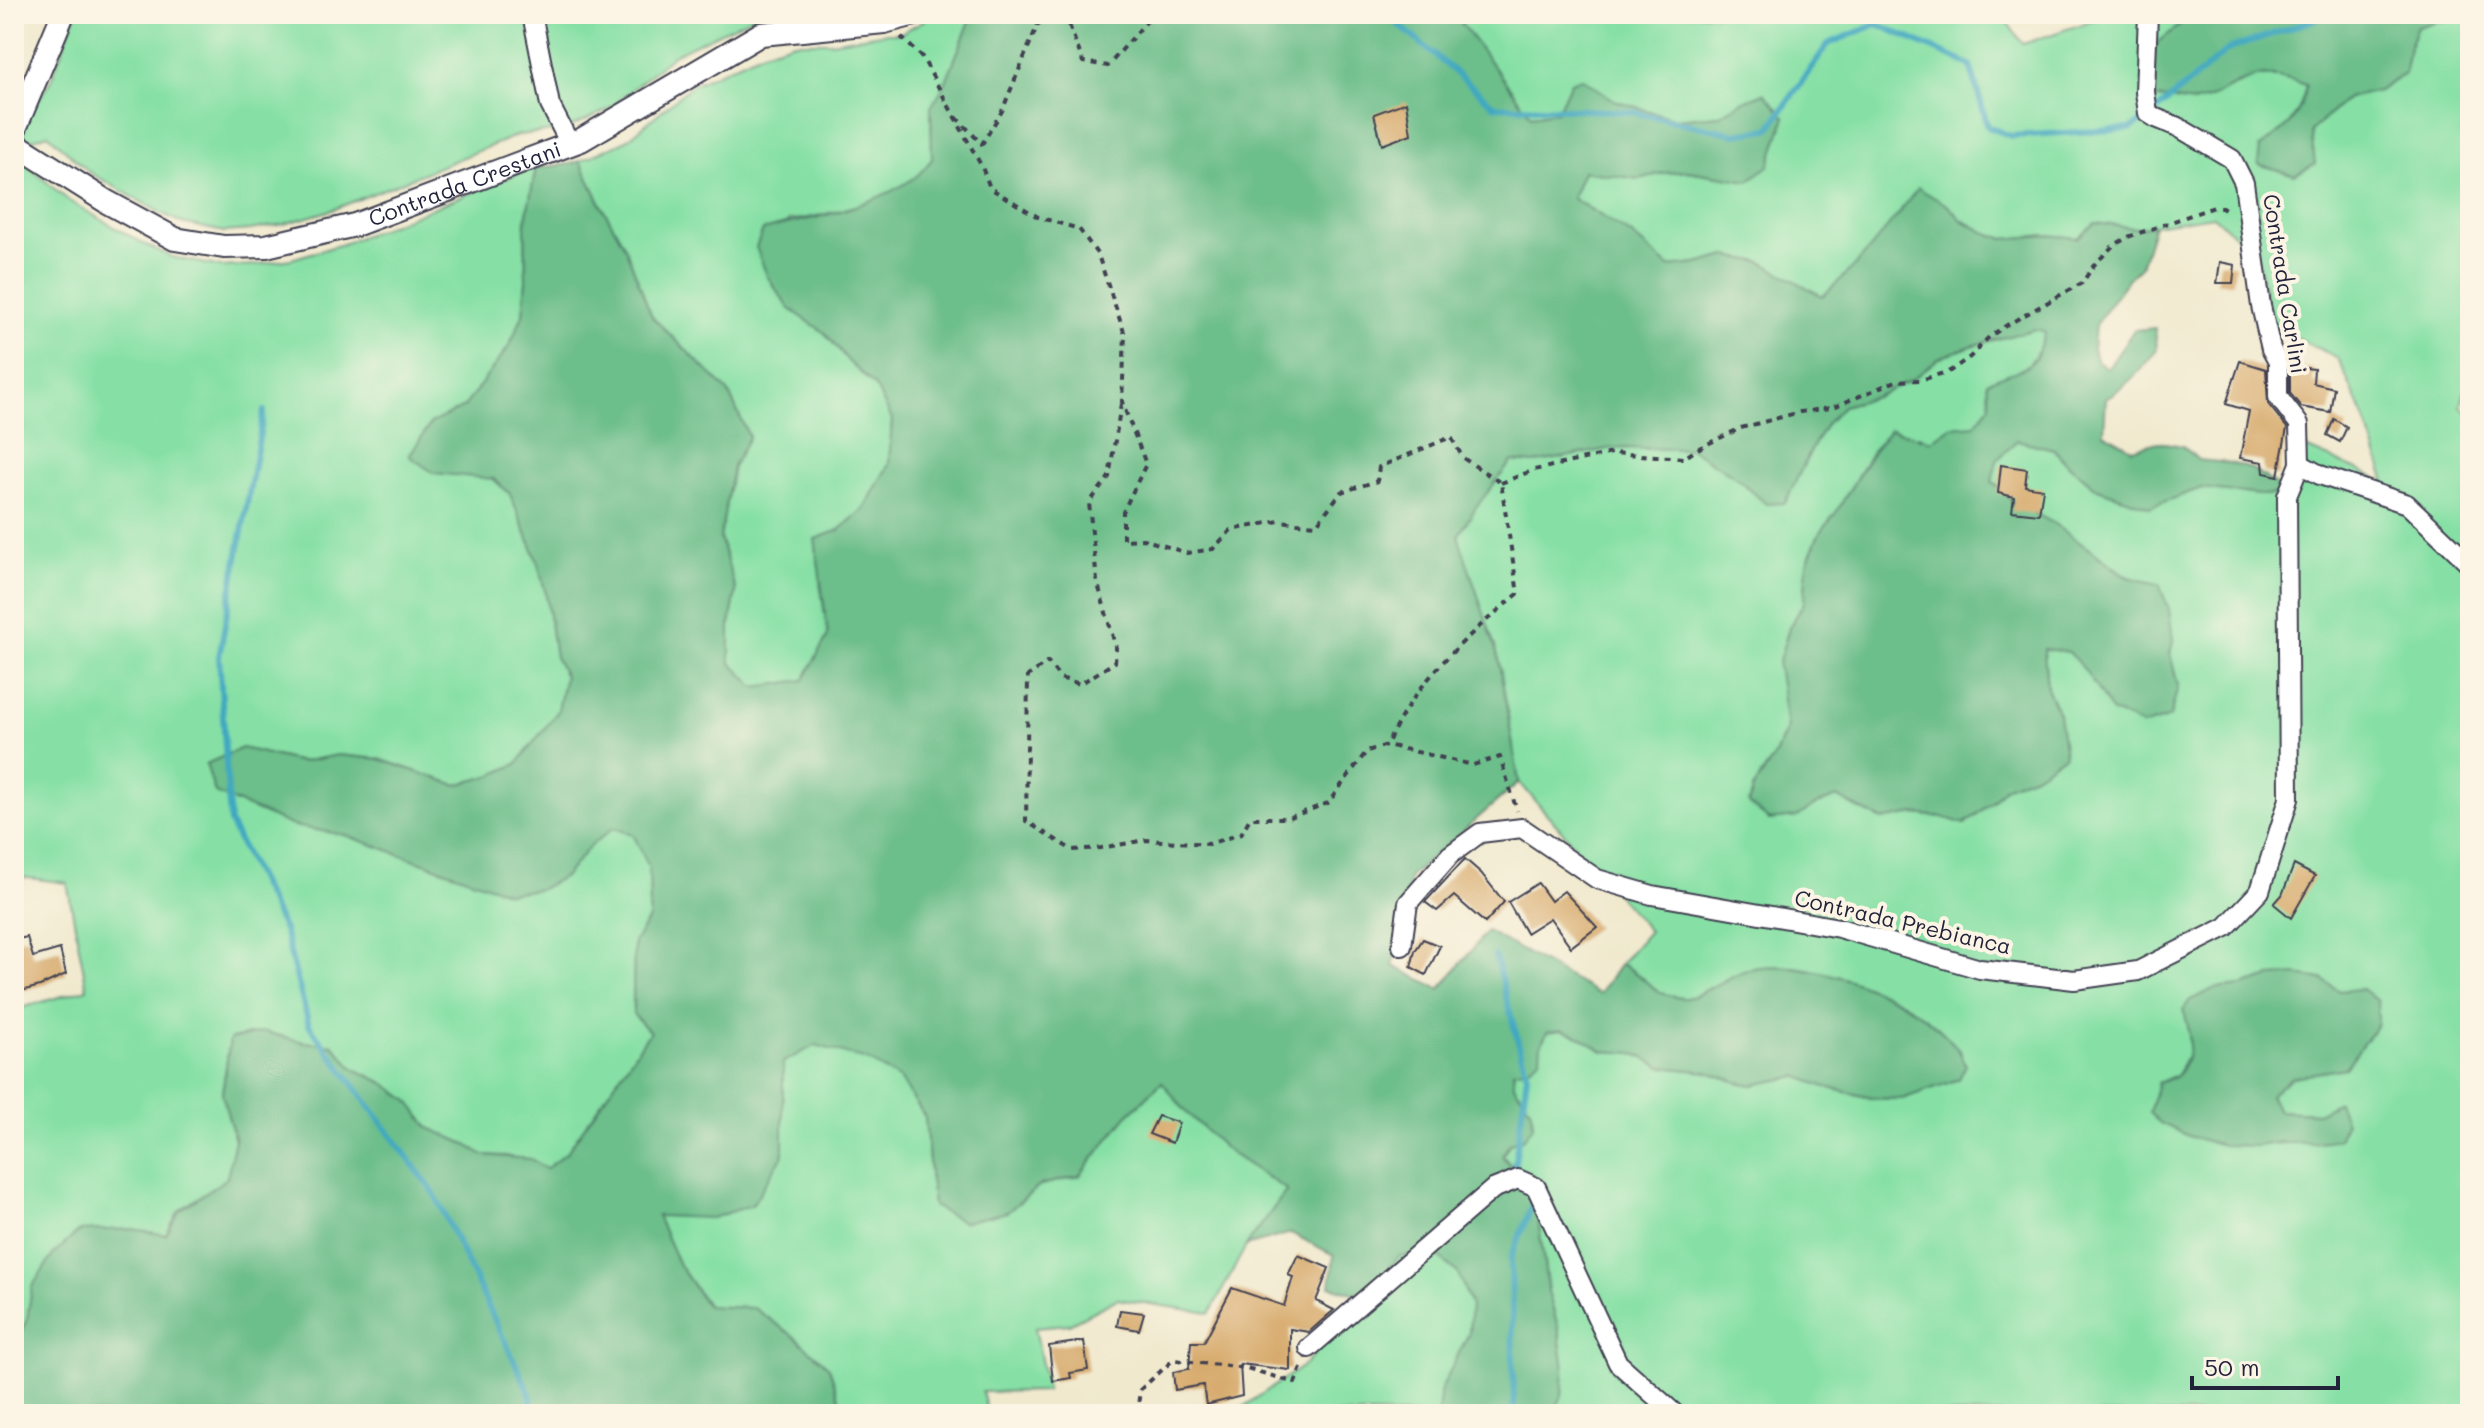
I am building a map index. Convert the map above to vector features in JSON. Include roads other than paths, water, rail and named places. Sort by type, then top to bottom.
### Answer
[{"type":"street","points":[[14,131],[63,14]]},
{"type":"street","points":[[532,14],[550,105],[570,144]]},
{"type":"street","name":"Contrada Crestani","points":[[14,143],[107,202],[175,239],[224,247],[266,246],[355,225],[581,140],[761,34],[884,22],[915,14]]},
{"type":"street","name":"Contrada Carlini","points":[[2148,14],[2145,92],[2148,113],[2232,159],[2244,183],[2261,306],[2271,349],[2278,362],[2278,397],[2299,424],[2300,464]]},
{"type":"street","points":[[2300,464],[2320,475],[2407,504],[2470,564]]},
{"type":"street","name":"Contrada Prebianca","points":[[1402,946],[1408,903],[1450,855],[1480,833],[1522,828],[1597,879],[1652,895],[1839,928],[1980,969],[2074,980],[2138,971],[2226,927],[2260,891],[2289,799],[2287,496],[2300,464]]},
{"type":"street","points":[[1309,1348],[1493,1189],[1518,1179],[1536,1187],[1618,1363],[1675,1414]]},
{"type":"waterway","points":[[1386,14],[1495,106],[1632,112],[1735,134],[1769,129],[1828,44],[1877,24],[1970,65],[1988,127],[2011,136],[2130,129],[2144,120]]},
{"type":"waterway","points":[[2157,110],[2229,49],[2331,14]]},
{"type":"waterway","points":[[264,411],[219,657],[230,823],[284,930],[309,1025],[434,1193],[530,1394],[534,1414]]},
{"type":"waterway","points":[[1495,956],[1527,1075],[1514,1169]]},
{"type":"waterway","points":[[1514,1414],[1511,1258],[1534,1200]]}]
